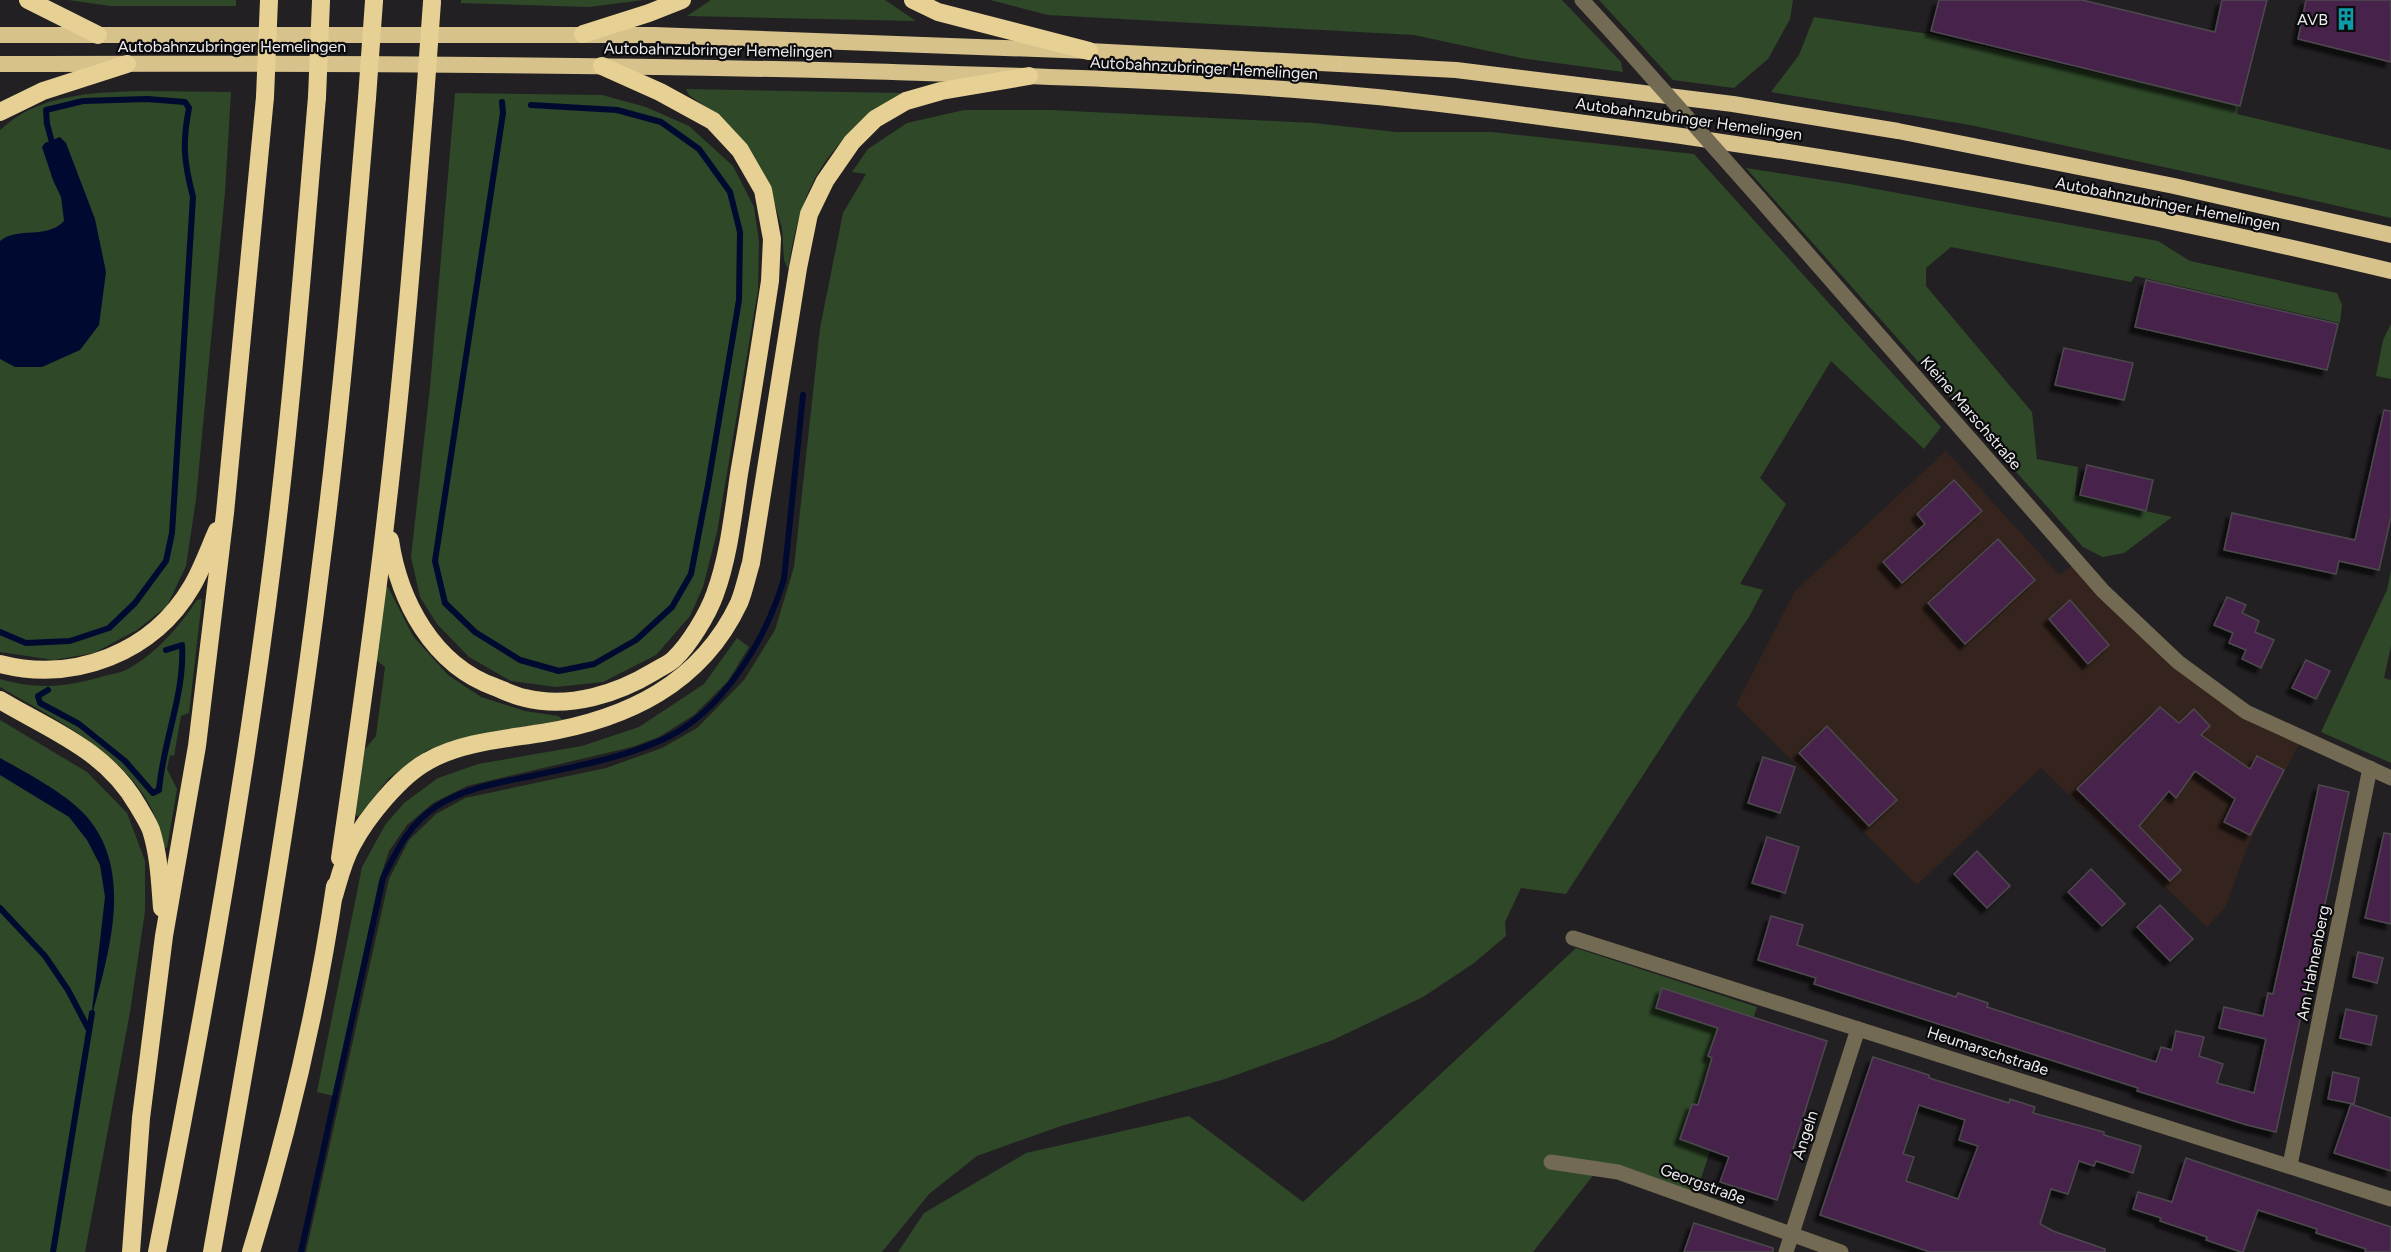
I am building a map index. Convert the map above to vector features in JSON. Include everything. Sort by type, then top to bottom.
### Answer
[{"type":"highway","points":[[28,0],[98,35]]},
{"type":"highway","points":[[131,1252],[141,1118],[164,936],[197,746],[225,513],[265,97],[269,0]]},
{"type":"highway","points":[[157,1252],[194,1064],[235,824],[273,558],[300,310],[321,0]]},
{"type":"highway","points":[[583,34],[682,0]]},
{"type":"highway","points":[[913,0],[938,12],[1089,51]]},
{"type":"highway","points":[[212,1252],[286,820],[321,564],[348,324],[374,1]]},
{"type":"highway","points":[[251,1252],[297,1088],[316,998],[363,702],[387,508],[410,288],[432,1]]},
{"type":"highway","name":"Autobahnzubringer Hemelingen","points":[[0,35],[583,34],[1089,51],[1456,70],[1724,103],[1898,131],[2174,186],[2391,235]]},
{"type":"highway","name":"Autobahnzubringer Hemelingen","points":[[0,64],[488,63],[1029,76],[1367,96],[1679,134],[1875,165],[2277,243],[2391,271]]},
{"type":"highway","points":[[0,112],[43,91],[127,64]]},
{"type":"highway","points":[[387,508],[393,563],[406,599],[428,638],[456,665],[487,685],[526,698],[564,701],[605,696],[644,678],[673,660],[690,640],[715,595],[729,540],[770,281],[772,239],[763,190],[740,150],[713,121],[602,66]]},
{"type":"highway","points":[[334,896],[341,870],[352,844],[399,784],[427,761],[465,747],[569,728],[641,704],[683,677],[714,644],[739,602],[751,563],[798,268],[809,214],[825,181],[852,142],[875,119],[906,101],[941,92],[1029,76]]},
{"type":"highway","points":[[0,664],[34,670],[60,669],[104,660],[130,649],[149,635],[172,612],[192,586],[225,513]]},
{"type":"highway","points":[[0,700],[72,738],[104,763],[130,793],[150,828],[156,850],[164,936]]},
{"type":"street","name":"Kleine Marschstraße","points":[[1582,0],[1759,198],[2103,591],[2190,673],[2246,712],[2391,778]]},
{"type":"street","name":"Am Hahnenberg","points":[[2290,1166],[2370,768]]},
{"type":"street","name":"Heumarschstraße","points":[[1573,938],[2391,1199]]},
{"type":"street","name":"Angeln","points":[[1786,1252],[1858,1029]]},
{"type":"street","name":"Georgstraße","points":[[1551,1162],[1618,1172],[1841,1252]]},
{"type":"shaded area","points":[[1946,451],[2059,575],[2072,566],[2166,655],[2302,738],[2249,842],[2225,908],[2207,927],[2041,768],[1917,885],[1736,705],[1795,591]]},
{"type":"green space","points":[[68,0],[236,0],[236,6],[110,6]]},
{"type":"green space","points":[[461,0],[644,0],[589,7],[461,3]]},
{"type":"green space","points":[[711,0],[885,0],[916,21],[687,16]]},
{"type":"green space","points":[[990,0],[1562,0],[1621,62],[1623,72],[1521,58],[1414,35],[1048,15]]},
{"type":"green space","points":[[1599,0],[1793,0],[1790,19],[1768,59],[1734,88],[1673,80]]},
{"type":"green space","points":[[1814,17],[1929,34],[2238,105],[2237,114],[2391,150],[2391,218],[1970,125],[1771,92],[1799,55]]},
{"type":"green space","points":[[686,89],[902,93],[855,129],[822,166],[802,211],[788,269],[784,260],[782,228],[767,179],[721,118],[689,95]]},
{"type":"green space","points":[[105,92],[231,92],[225,192],[196,499],[186,566],[167,606],[137,630],[94,653],[54,660],[0,652],[0,130],[31,109],[67,97]]},
{"type":"green space","points":[[455,93],[602,95],[646,107],[689,126],[733,166],[754,207],[759,241],[758,290],[717,532],[703,587],[690,616],[656,655],[603,682],[556,687],[511,681],[469,657],[437,624],[420,597],[411,557],[430,387]]},
{"type":"green space","points":[[964,110],[1051,110],[1314,123],[1396,132],[1492,132],[1694,154],[1941,427],[1924,449],[1831,361],[1760,478],[1786,504],[1740,584],[1763,590],[1749,617],[1684,712],[1566,894],[1521,888],[1505,922],[1506,936],[1474,963],[1423,997],[1333,1040],[1225,1079],[1061,1126],[977,1156],[929,1194],[882,1252],[306,1252],[389,879],[409,840],[436,814],[465,798],[606,768],[662,748],[697,728],[744,680],[775,630],[794,567],[820,328],[843,213],[866,174],[852,172],[868,149],[907,123]]},
{"type":"green space","points":[[1746,168],[1849,184],[2158,241],[2190,261],[2337,293],[2342,305],[2340,323],[2135,276],[2131,282],[1951,247],[1926,268],[1926,286],[2032,412],[2037,459],[2078,467],[2075,495],[2172,517],[2124,553],[2103,557],[2083,547]]},
{"type":"green space","points":[[2391,324],[2391,379],[2376,376],[2383,340]]},
{"type":"green space","points":[[2391,570],[2391,646],[2384,678],[2391,680],[2391,763],[2321,732],[2387,590]]},
{"type":"green space","points":[[384,587],[388,587],[413,636],[448,675],[481,697],[525,711],[558,716],[563,720],[466,737],[426,751],[389,778],[359,816],[353,815],[365,749],[376,736],[385,667],[376,660]]},
{"type":"green space","points":[[202,599],[189,713],[181,716],[174,756],[170,755],[167,769],[177,789],[167,848],[164,847],[156,818],[142,793],[124,770],[77,733],[0,687],[0,679],[27,685],[52,686],[77,683],[126,670],[147,657],[174,630],[197,600]]},
{"type":"green space","points":[[737,638],[749,647],[728,681],[694,715],[659,737],[632,747],[467,786],[433,803],[407,825],[389,851],[379,881],[334,1096],[317,1092],[362,867],[385,825],[404,803],[438,778],[478,764],[582,746],[639,727],[704,684]]},
{"type":"green space","points":[[0,720],[87,772],[127,813],[145,861],[145,911],[130,1012],[85,1252],[0,1252]]},
{"type":"green space","points":[[1576,948],[1757,1007],[1696,1194],[1602,1164],[1533,1252],[898,1252],[924,1213],[1026,1153],[1189,1116],[1303,1202]]},
{"type":"water","points":[[60,137],[66,143],[95,219],[106,272],[99,325],[80,350],[42,367],[15,367],[0,359],[0,241],[15,234],[49,230],[64,221],[61,197],[42,147],[45,143]]},
{"type":"water","points":[[0,758],[69,800],[87,817],[102,839],[110,863],[114,889],[113,915],[110,942],[91,1019],[105,897],[100,865],[87,840],[69,817],[0,775]]},
{"type":"building","points":[[1939,0],[2082,0],[2215,32],[2222,0],[2267,0],[2240,106],[1931,31]]},
{"type":"building","name":"AVB","points":[[2306,0],[2391,0],[2391,62],[2298,39]]},
{"type":"building","points":[[2146,280],[2338,324],[2327,370],[2135,327]]},
{"type":"building","points":[[2064,348],[2133,363],[2124,400],[2055,385]]},
{"type":"building","points":[[2384,410],[2391,411],[2391,517],[2379,570],[2339,561],[2336,574],[2224,550],[2232,513],[2355,540]]},
{"type":"building","points":[[2087,465],[2153,480],[2146,511],[2080,495]]},
{"type":"building","points":[[1954,480],[1982,511],[1902,583],[1883,562],[1925,524],[1917,514]]},
{"type":"building","points":[[1998,539],[2035,580],[1965,644],[1928,603]]},
{"type":"building","points":[[2227,597],[2246,605],[2242,613],[2259,621],[2255,632],[2274,640],[2261,668],[2242,659],[2246,650],[2229,643],[2233,633],[2214,625]]},
{"type":"building","points":[[2070,600],[2109,645],[2088,664],[2049,619]]},
{"type":"building","points":[[2306,660],[2330,671],[2316,699],[2292,688]]},
{"type":"building","points":[[2160,707],[2179,723],[2194,709],[2210,726],[2201,735],[2250,769],[2257,756],[2284,770],[2250,835],[2224,822],[2235,799],[2195,771],[2176,798],[2169,791],[2139,826],[2181,870],[2170,881],[2077,789]]},
{"type":"building","points":[[1827,726],[1897,800],[1869,826],[1799,753]]},
{"type":"building","points":[[1763,757],[1795,767],[1780,813],[1748,803]]},
{"type":"building","points":[[2319,785],[2349,792],[2276,1132],[2137,1091],[2138,1088],[1814,984],[1816,978],[1758,960],[1771,916],[1803,925],[1797,945],[1956,997],[1958,993],[1988,1003],[1987,1007],[2156,1062],[2161,1047],[2172,1050],[2176,1031],[2204,1037],[2199,1056],[2223,1064],[2217,1083],[2254,1093],[2266,1039],[2219,1028],[2224,1007],[2263,1016],[2268,993],[2273,994]]},
{"type":"building","points":[[2384,833],[2391,834],[2391,924],[2365,918]]},
{"type":"building","points":[[1767,837],[1799,847],[1785,893],[1752,883]]},
{"type":"building","points":[[1977,851],[2010,886],[1987,908],[1954,874]]},
{"type":"building","points":[[2091,869],[2125,904],[2102,926],[2068,892]]},
{"type":"building","points":[[2160,905],[2193,939],[2170,961],[2137,927]]},
{"type":"building","points":[[2358,952],[2383,958],[2377,983],[2353,977]]},
{"type":"building","points":[[1662,988],[1827,1041],[1777,1200],[1720,1182],[1729,1157],[1680,1139],[1692,1104],[1698,1105],[1712,1058],[1708,1056],[1718,1028],[1656,1008]]},
{"type":"building","points":[[2346,1009],[2377,1016],[2371,1045],[2340,1038]]},
{"type":"building","points":[[1873,1057],[1929,1075],[1929,1078],[2009,1103],[2010,1099],[2035,1107],[2033,1113],[2104,1132],[2104,1135],[2141,1146],[2133,1173],[2096,1161],[2094,1166],[2079,1161],[2068,1194],[2051,1189],[2040,1224],[2053,1231],[2105,1249],[2105,1252],[1930,1252],[1820,1215]],"holes":[[[1919,1105],[1965,1120],[1959,1140],[1978,1146],[1958,1199],[1906,1181],[1914,1157],[1903,1154]]]},
{"type":"building","points":[[2333,1072],[2359,1078],[2354,1104],[2328,1099]]},
{"type":"building","points":[[2351,1104],[2391,1118],[2391,1171],[2334,1153]]},
{"type":"building","points":[[2186,1158],[2391,1227],[2391,1252],[2365,1252],[2366,1249],[2316,1233],[2317,1229],[2258,1210],[2243,1252],[2241,1252],[2206,1240],[2207,1237],[2160,1221],[2161,1218],[2133,1209],[2138,1192],[2172,1202]]},
{"type":"building","points":[[1694,1223],[1773,1248],[1773,1252],[1684,1252]]},
{"type":"waterway","points":[[0,632],[26,643],[70,641],[109,628],[135,603],[166,561],[172,533],[193,197],[185,153],[185,132],[189,108],[185,102],[147,99],[83,101],[46,110],[53,146]]},
{"type":"waterway","points":[[502,102],[503,113],[435,561],[445,603],[475,632],[520,660],[559,671],[594,664],[636,640],[672,607],[691,574],[739,300],[740,232],[730,192],[699,149],[661,122],[617,110],[531,105]]},
{"type":"waterway","points":[[301,1252],[383,878],[399,848],[411,829],[427,813],[449,799],[487,786],[634,751],[664,739],[685,727],[723,692],[754,649],[766,626],[784,579],[803,395]]},
{"type":"waterway","points":[[48,690],[38,696],[40,703],[79,724],[125,761],[153,793],[159,790],[182,663],[182,645],[166,650]]},
{"type":"waterway","points":[[0,908],[45,956],[68,990],[89,1030]]},
{"type":"waterway","points":[[53,1252],[92,1013]]},
{"type":"place","name":"AVB","points":[[2346,19]]}]
